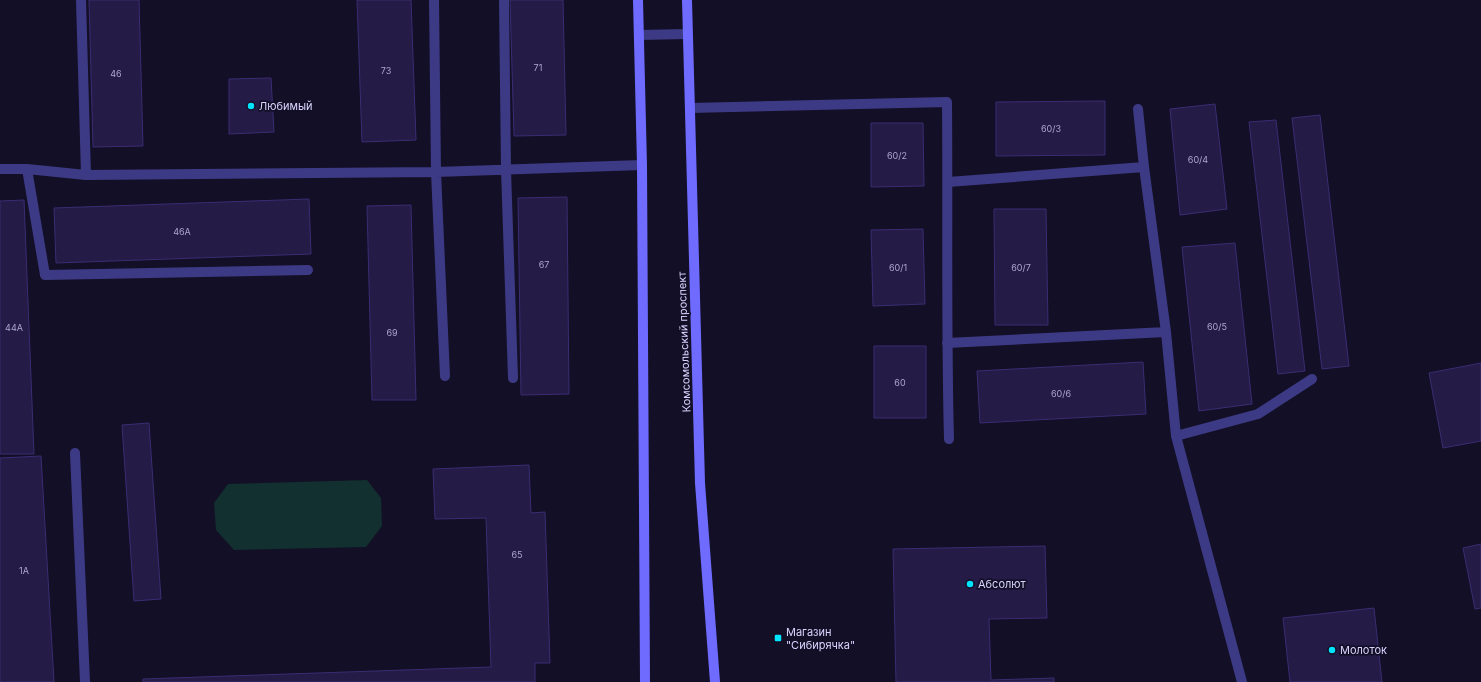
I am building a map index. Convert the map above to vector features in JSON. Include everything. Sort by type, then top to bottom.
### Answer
[{"type":"main road","points":[[638,0],[642,165],[645,682]]},
{"type":"main road","name":"Комсомольский проспект","points":[[687,0],[700,483],[715,682]]},
{"type":"street","points":[[81,0],[86,176]]},
{"type":"street","points":[[434,0],[436,172],[445,376]]},
{"type":"street","points":[[504,0],[506,170],[513,378]]},
{"type":"street","points":[[639,35],[688,34]]},
{"type":"street","points":[[690,108],[947,102],[947,343],[949,439]]},
{"type":"street","points":[[1138,109],[1144,167],[1166,332],[1176,436],[1242,682]]},
{"type":"street","points":[[0,169],[27,169],[86,176],[436,172],[642,165]]},
{"type":"street","points":[[948,182],[1144,167]]},
{"type":"street","points":[[27,169],[45,275],[308,270]]},
{"type":"street","points":[[947,343],[1166,332]]},
{"type":"street","points":[[1176,436],[1258,414],[1312,379]]},
{"type":"street","points":[[75,453],[85,682]]},
{"type":"green space","points":[[367,480],[381,498],[382,526],[366,547],[234,550],[216,530],[214,503],[228,484]]},
{"type":"building","points":[[89,0],[139,0],[143,146],[93,147]]},
{"type":"building","points":[[357,0],[411,0],[416,140],[362,142]]},
{"type":"building","points":[[510,0],[563,0],[566,135],[514,136]]},
{"type":"building","name":"Любимый","points":[[271,78],[274,132],[229,134],[229,79]]},
{"type":"building","points":[[1105,101],[1105,155],[996,156],[996,102]]},
{"type":"building","points":[[1215,104],[1227,209],[1180,215],[1170,109]]},
{"type":"building","points":[[1320,115],[1349,366],[1322,369],[1292,118]]},
{"type":"building","points":[[1276,120],[1305,371],[1278,374],[1249,122]]},
{"type":"building","points":[[871,123],[923,123],[924,186],[871,187]]},
{"type":"building","points":[[567,197],[569,394],[521,395],[518,198]]},
{"type":"building","points":[[309,199],[311,254],[56,263],[54,208]]},
{"type":"building","points":[[24,200],[34,454],[0,454],[0,201]]},
{"type":"building","points":[[411,205],[416,400],[372,400],[367,206]]},
{"type":"building","points":[[994,209],[1046,209],[1048,325],[995,325]]},
{"type":"building","points":[[923,229],[925,304],[873,306],[871,230]]},
{"type":"building","points":[[1235,243],[1252,404],[1199,411],[1182,247]]},
{"type":"building","points":[[874,346],[926,346],[926,418],[874,418]]},
{"type":"building","points":[[1143,362],[1146,414],[980,423],[977,371]]},
{"type":"building","points":[[1481,363],[1481,441],[1443,448],[1429,373]]},
{"type":"building","points":[[149,423],[161,599],[134,601],[122,425]]},
{"type":"building","points":[[41,456],[54,682],[0,682],[0,458]]},
{"type":"building","points":[[529,465],[531,513],[545,512],[550,663],[535,663],[535,682],[143,682],[143,679],[491,667],[486,518],[435,519],[433,469]]},
{"type":"building","points":[[1481,544],[1481,608],[1475,609],[1463,548]]},
{"type":"building","name":"Абсолют","points":[[1045,546],[1047,618],[989,619],[991,680],[1054,678],[1054,682],[896,682],[893,549]]},
{"type":"building","name":"Молоток","points":[[1374,608],[1382,682],[1290,682],[1283,618]]},
{"type":"place","name":"Любимый","points":[[251,106]]},
{"type":"place","name":"Абсолют","points":[[970,584]]},
{"type":"place","name":"Магазин \"Сибирячка\"","points":[[778,638]]},
{"type":"place","name":"Молоток","points":[[1332,650]]}]
